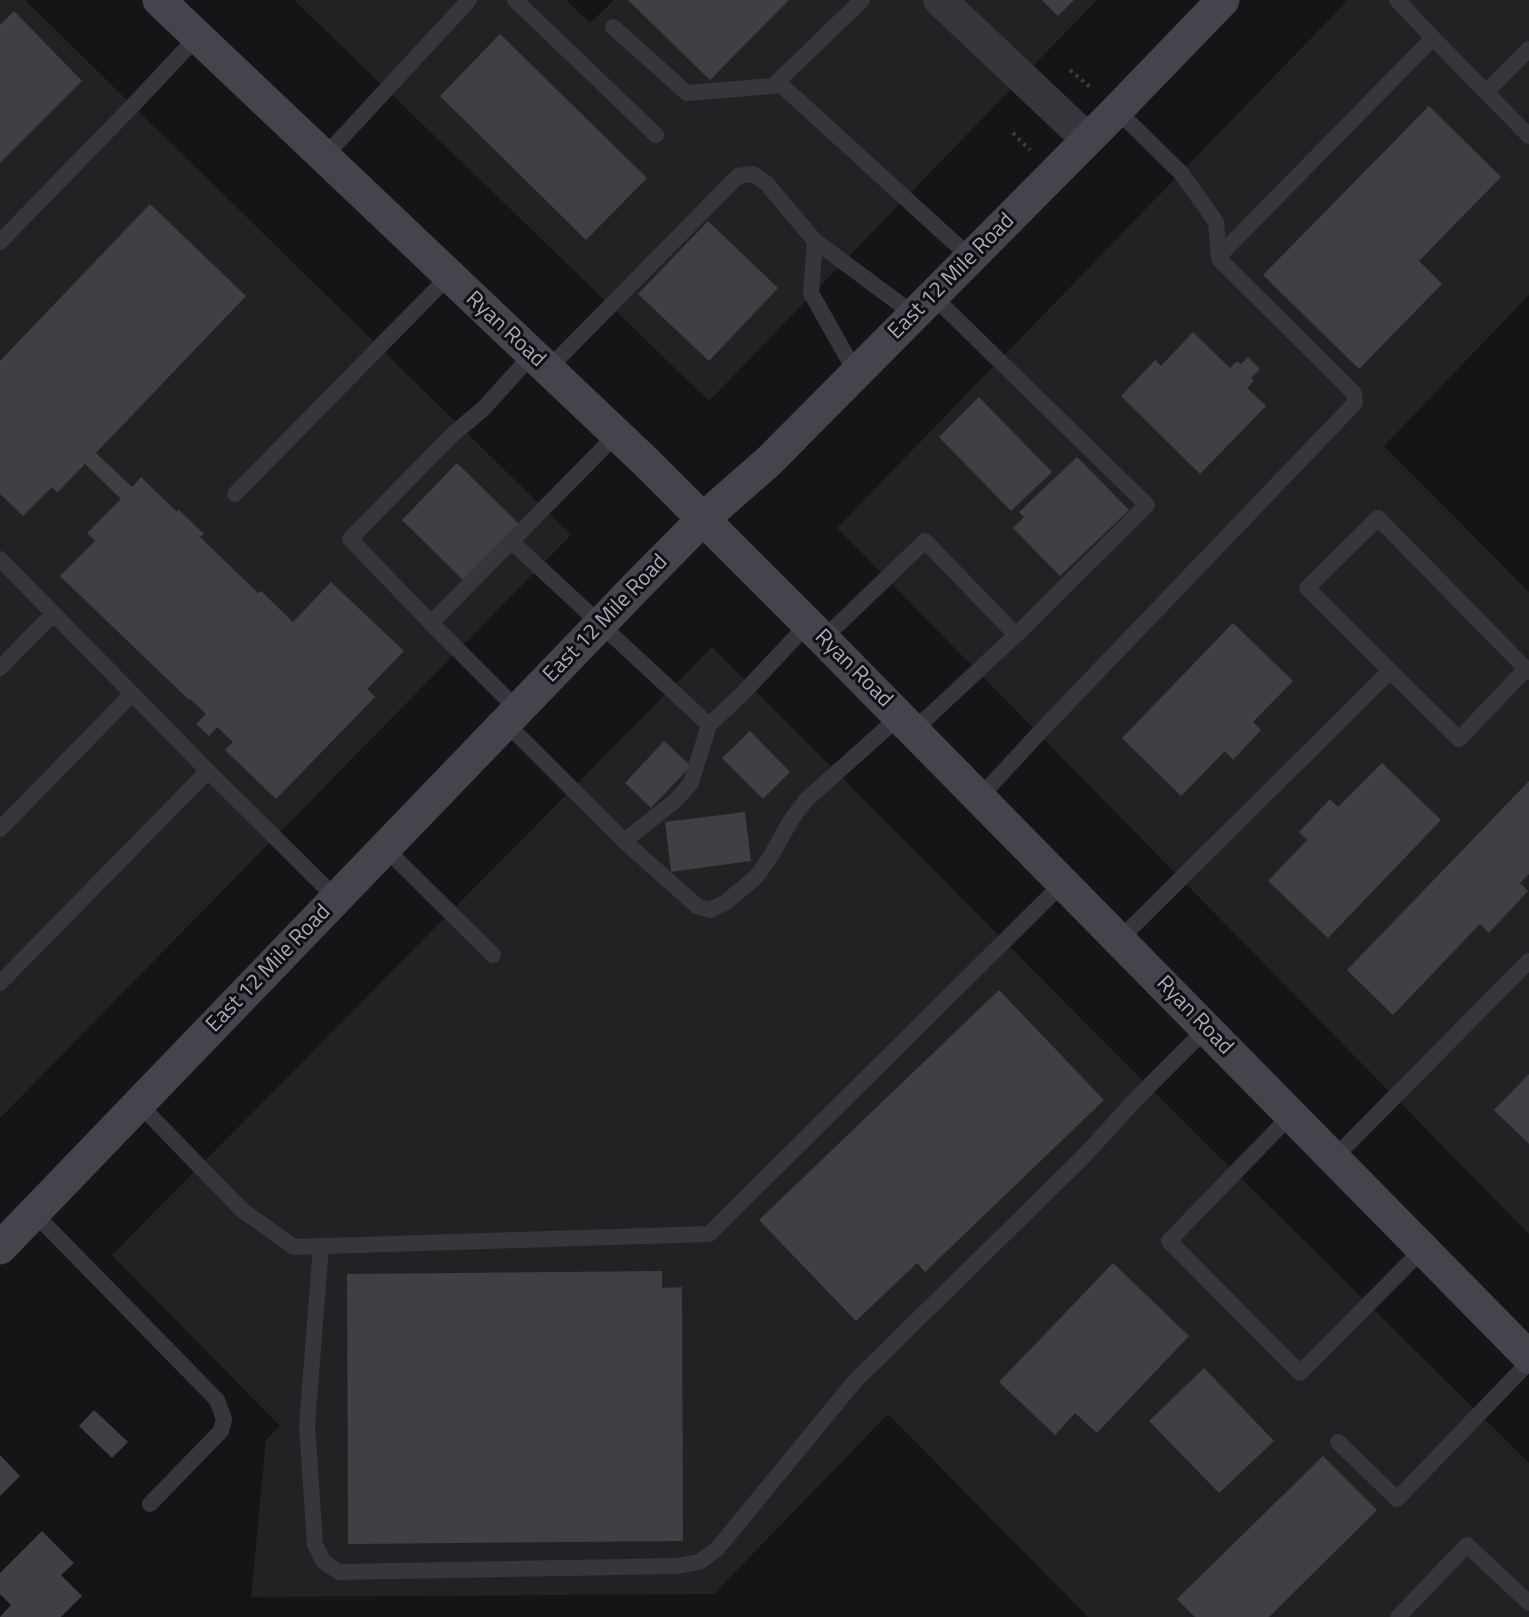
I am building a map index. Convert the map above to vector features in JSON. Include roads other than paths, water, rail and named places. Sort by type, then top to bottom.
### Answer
[{"type":"main road","name":"East 12 Mile Road","points":[[0,1248],[703,519],[770,461],[1223,0]]},
{"type":"main road","name":"Ryan Road","points":[[173,5],[197,37],[703,519],[1529,1357]]},
{"type":"street","points":[[940,0],[1087,139]]},
{"type":"lane","points":[[324,157],[469,0]]},
{"type":"lane","points":[[514,0],[656,135]]},
{"type":"lane","points":[[613,27],[687,93],[772,86],[862,0]]},
{"type":"lane","points":[[1397,0],[1529,136]]},
{"type":"lane","points":[[0,242],[197,37]]},
{"type":"lane","points":[[1219,256],[1433,38]]},
{"type":"lane","points":[[1486,92],[1529,49]]},
{"type":"lane","points":[[778,82],[971,258]]},
{"type":"lane","points":[[979,798],[1355,403],[1354,393],[1219,260],[1216,222],[1181,173],[1117,110]]},
{"type":"lane","points":[[753,174],[766,183],[814,241],[924,306],[1147,505],[1016,635],[906,724],[806,800],[790,820],[757,876],[726,902],[710,910],[697,906],[624,841],[430,623],[350,539],[452,435],[539,362],[738,176],[753,174]]},
{"type":"lane","points":[[814,241],[811,293],[856,373]]},
{"type":"lane","points":[[235,494],[448,276]]},
{"type":"lane","points":[[430,623],[616,435]]},
{"type":"lane","points":[[1378,518],[1527,671],[1459,739],[1307,588],[1378,518]]},
{"type":"lane","points":[[624,841],[675,801],[691,783],[709,725],[815,631],[925,541],[1016,635]]},
{"type":"lane","points":[[512,542],[709,725]]},
{"type":"lane","points":[[0,560],[336,899]]},
{"type":"lane","points":[[0,668],[53,614]]},
{"type":"lane","points":[[1119,940],[1390,671]]},
{"type":"lane","points":[[0,829],[132,694]]},
{"type":"lane","points":[[0,983],[208,771]]},
{"type":"lane","points":[[385,848],[493,955]]},
{"type":"lane","points":[[140,1105],[242,1210],[294,1247],[709,1234],[1062,883]]},
{"type":"lane","points":[[1334,1158],[1529,961]]},
{"type":"lane","points":[[321,1246],[307,1425],[315,1544],[323,1561],[339,1572],[678,1566],[699,1562],[717,1549],[855,1381],[1083,1157],[1137,1098],[1206,1029]]},
{"type":"lane","points":[[1291,1115],[1169,1241],[1300,1373],[1423,1249]]},
{"type":"lane","points":[[34,1213],[217,1400],[224,1419],[221,1431],[150,1504]]},
{"type":"lane","points":[[1338,1442],[1397,1499],[1529,1362]]},
{"type":"lane","points":[[1398,1617],[1467,1545],[1529,1603]]}]
